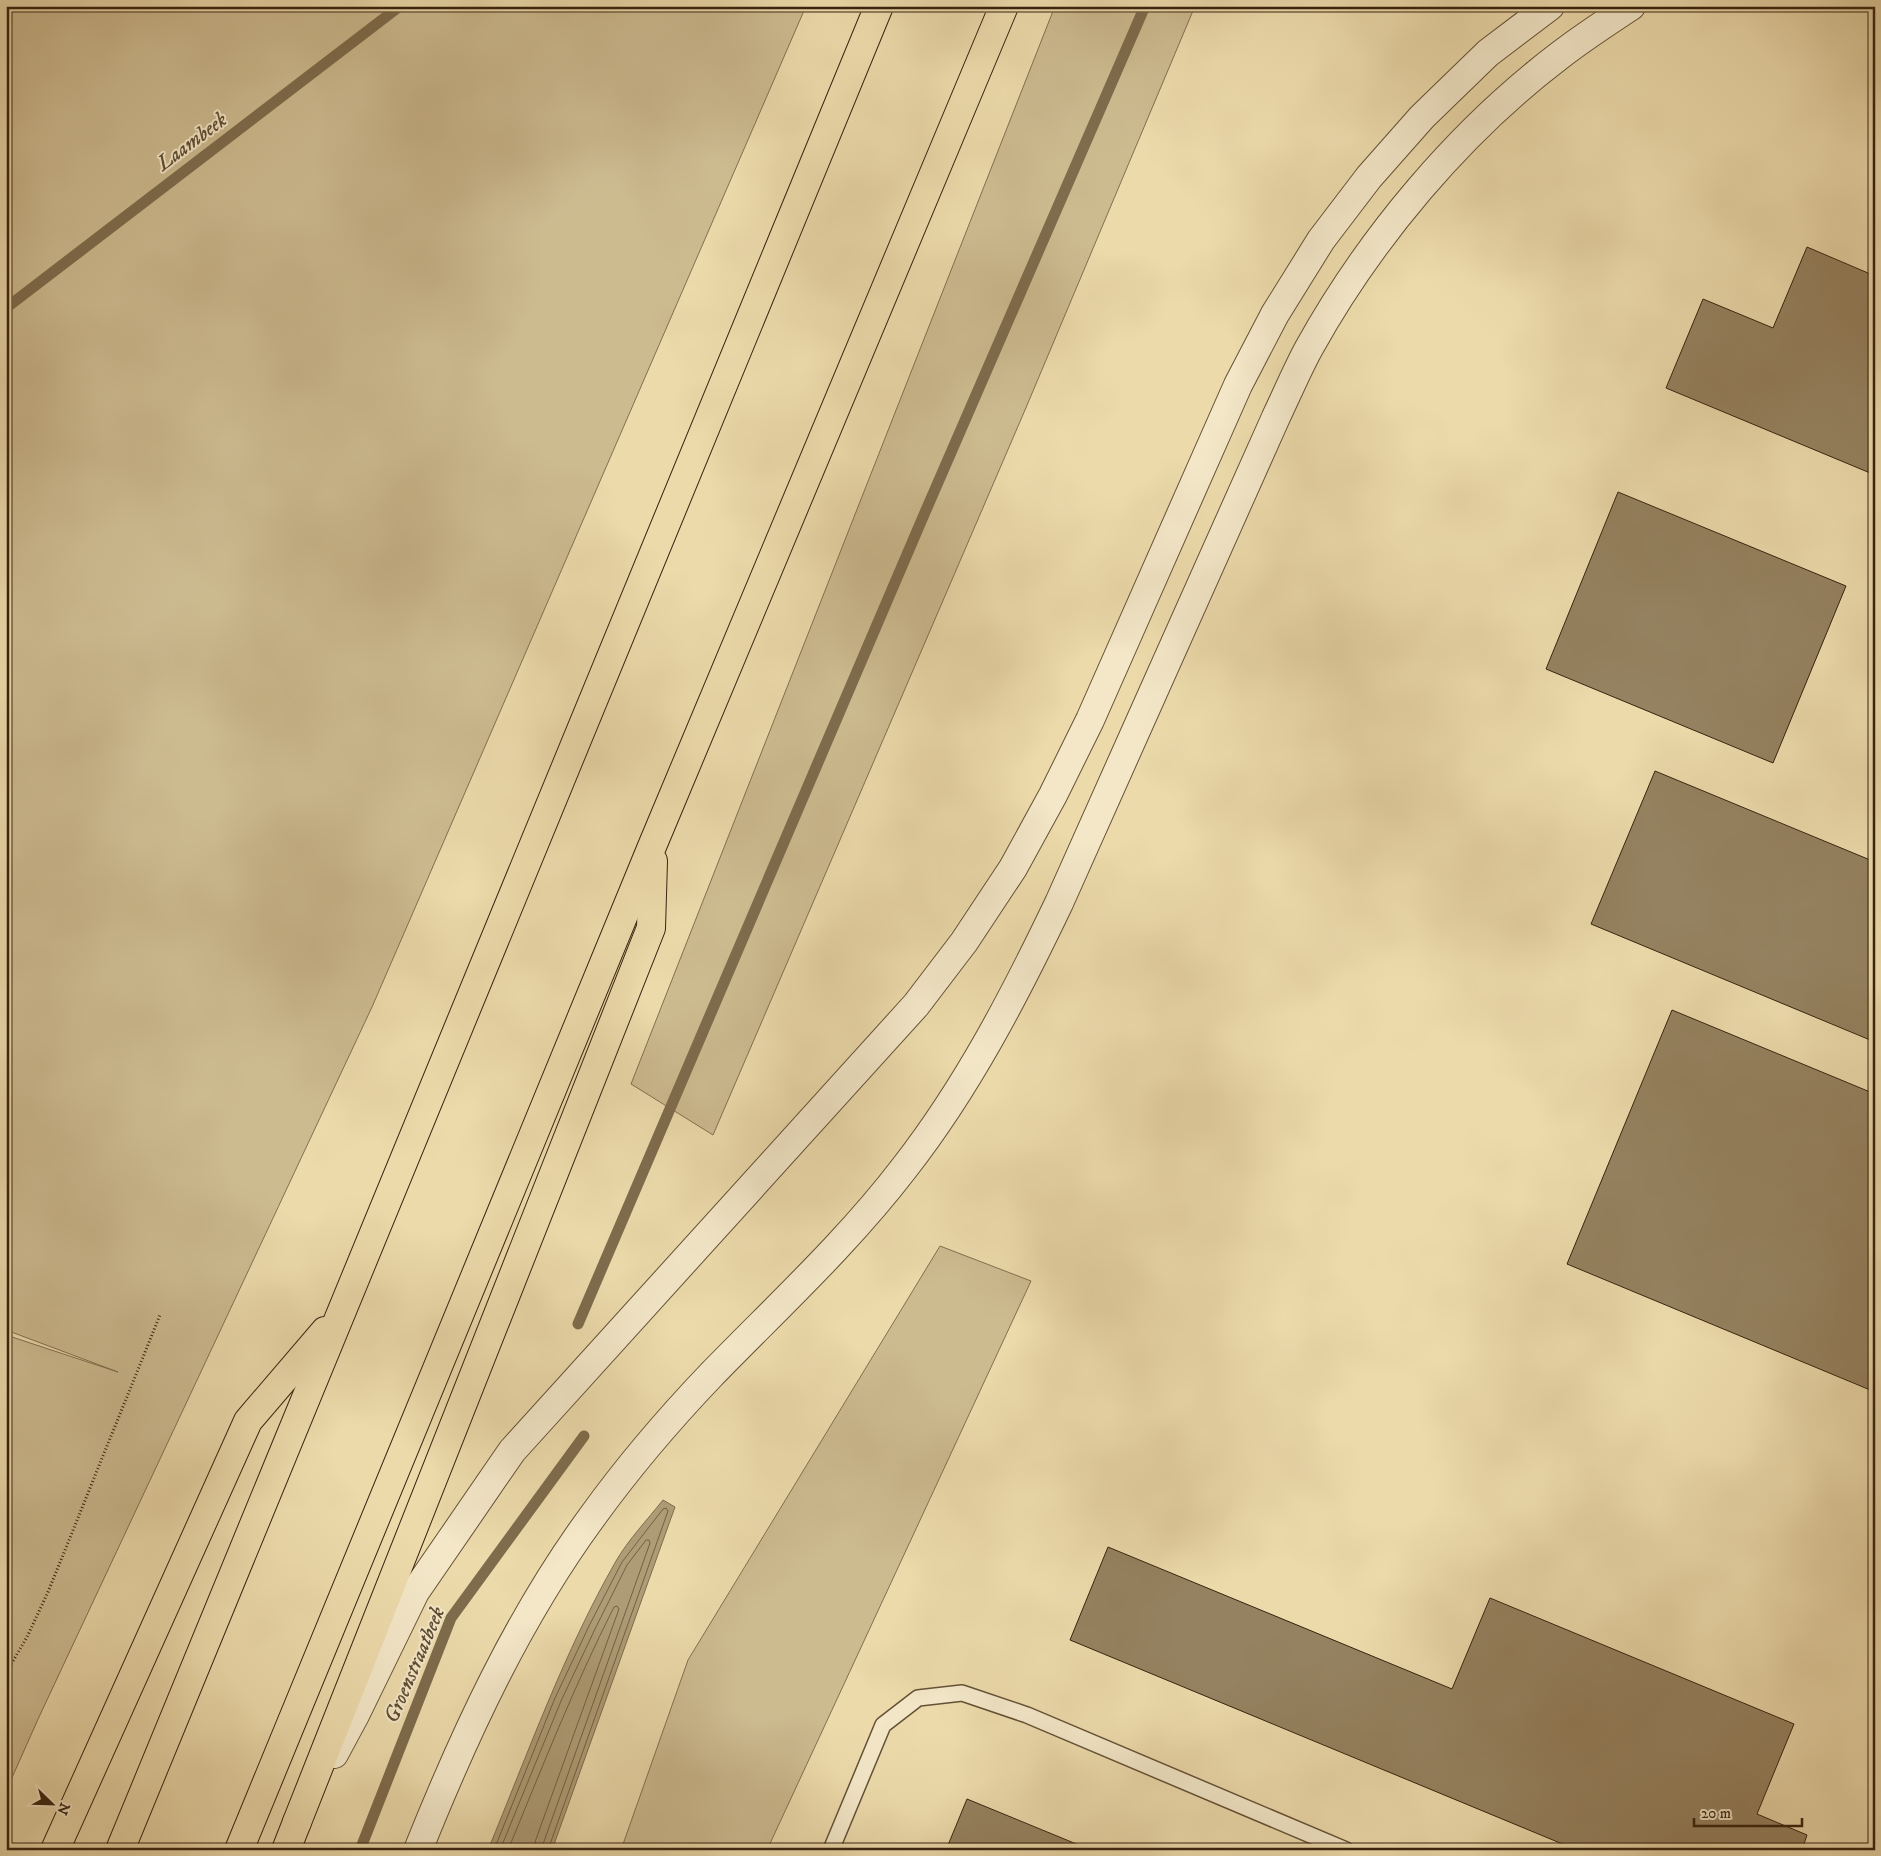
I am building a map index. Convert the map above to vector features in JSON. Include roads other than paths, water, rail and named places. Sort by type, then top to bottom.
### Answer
[{"type":"highway","points":[[120,1850],[878,6]]},
{"type":"highway","points":[[239,1850],[654,844],[1004,6]]},
{"type":"highway","points":[[286,1850],[651,928],[654,844]]},
{"type":"highway","points":[[55,1850],[248,1421],[342,1311]]},
{"type":"street","points":[[297,1822],[355,1715],[415,1592],[512,1451],[916,1005],[964,942],[1014,868],[1090,720],[1238,385],[1275,314],[1320,240],[1369,177],[1422,117],[1488,53],[1550,6]]},
{"type":"street","points":[[418,1850],[450,1770],[482,1702],[516,1637],[591,1517],[645,1450],[710,1377],[779,1308],[842,1240],[904,1168],[947,1107],[989,1041],[1025,975],[1059,903],[1276,417],[1309,349],[1340,298],[1374,247],[1414,197],[1457,149],[1506,100],[1559,56],[1631,6]]},
{"type":"lane","points":[[831,1850],[883,1724],[918,1698],[962,1693],[1028,1715],[1346,1850]]},
{"type":"water","points":[[663,1500],[675,1507],[552,1850],[488,1850],[563,1667],[597,1596],[616,1561],[632,1537]]},
{"type":"waterway","name":"Laambeek","points":[[6,308],[400,6]]},
{"type":"waterway","points":[[578,1324],[860,664],[1145,6]]},
{"type":"waterway","name":"Groenstraatbeek","points":[[360,1850],[451,1618],[584,1436]]}]
